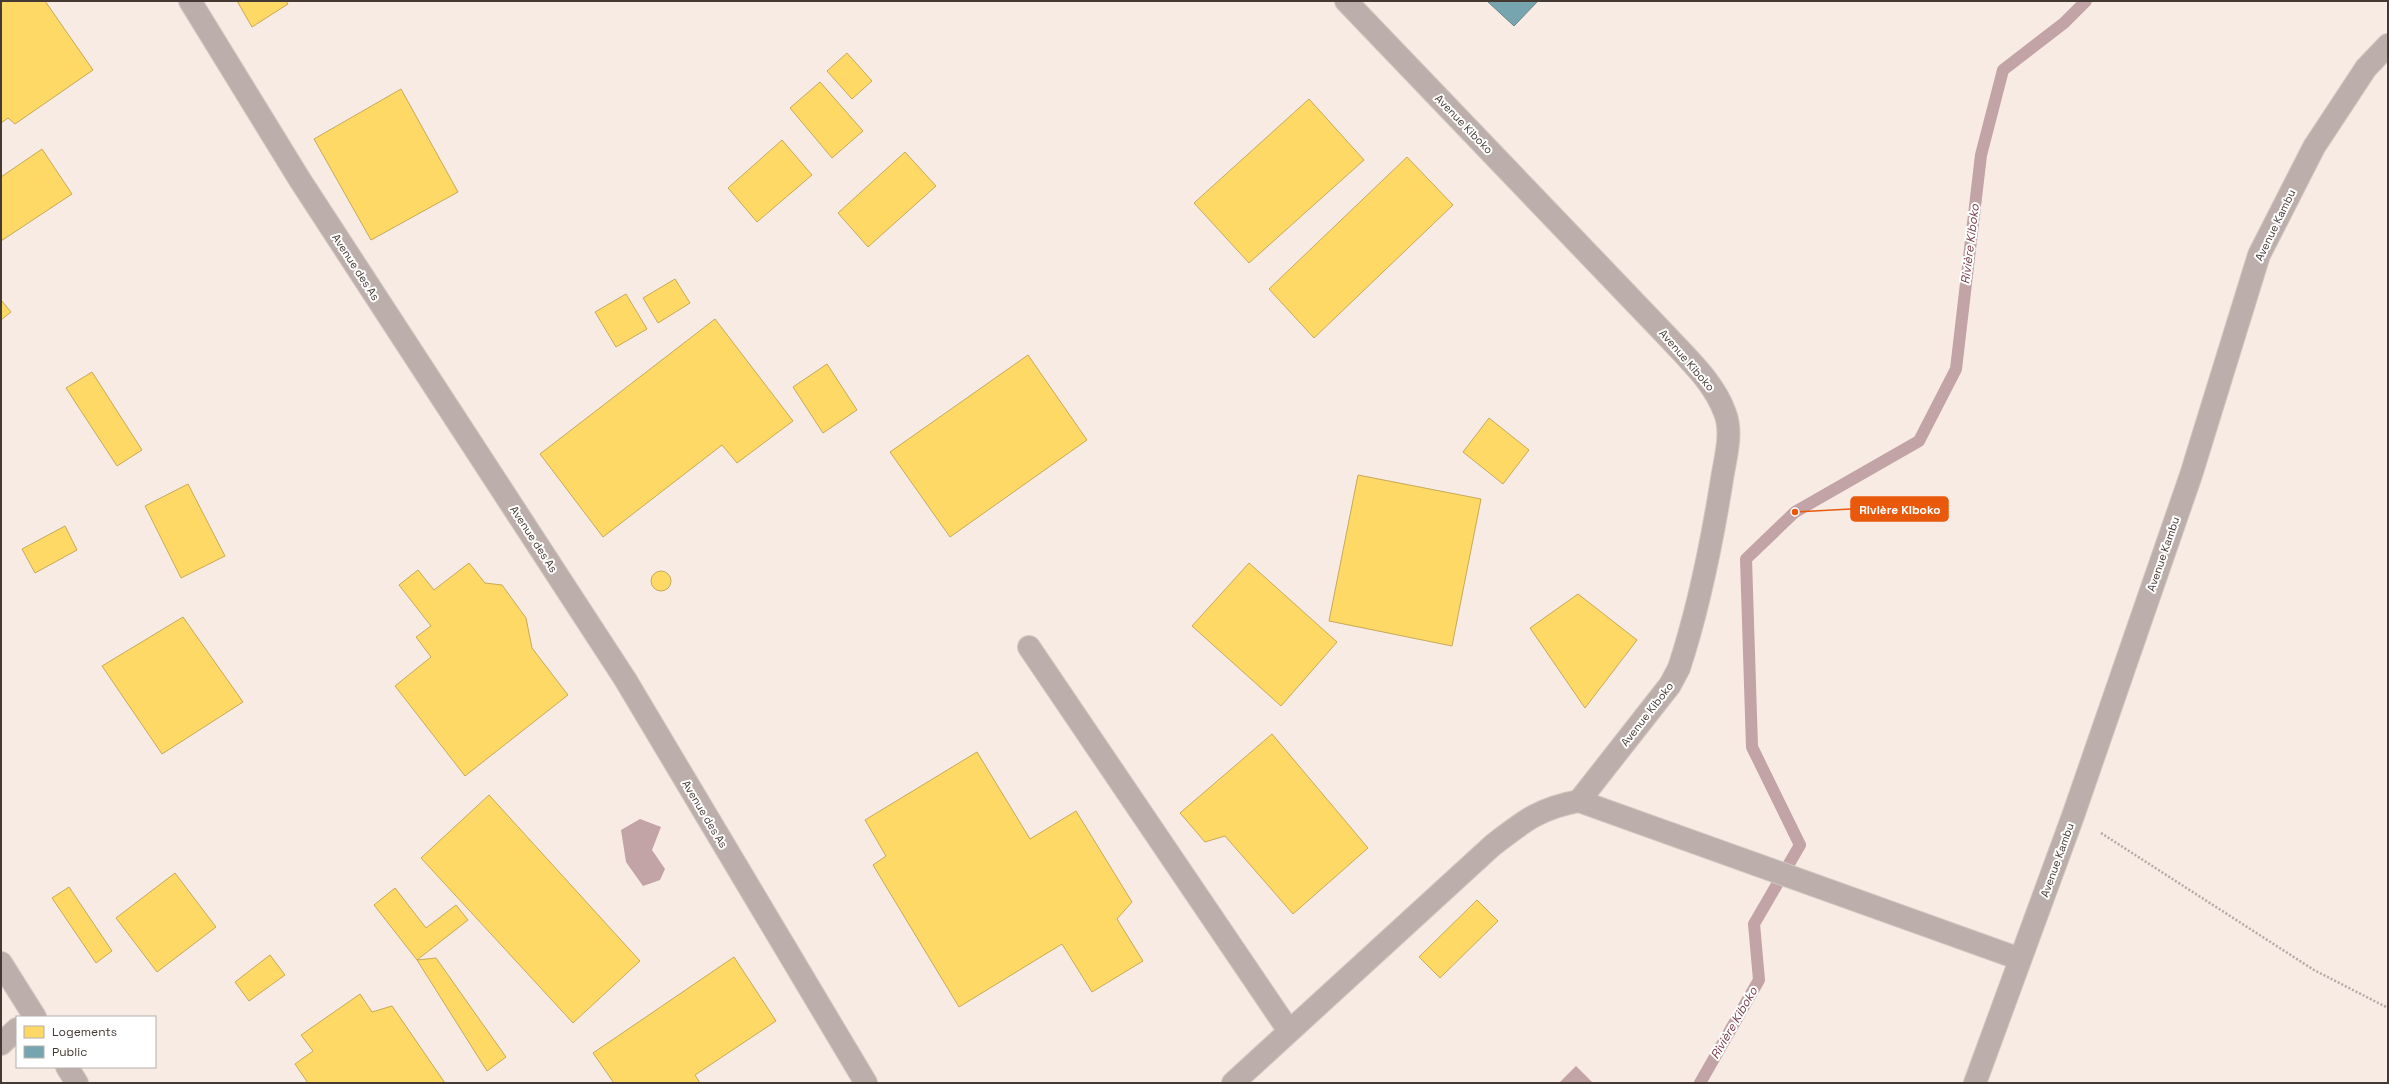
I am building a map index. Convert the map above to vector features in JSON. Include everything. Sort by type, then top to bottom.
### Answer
[{"type":"street","name":"Avenue des As","points":[[190,1],[304,187],[625,679],[866,1083]]},
{"type":"street","name":"Avenue Kiboko","points":[[1346,1],[1666,334],[1706,380],[1719,398],[1726,415],[1728,439],[1716,520],[1679,668],[1670,685],[1578,801]]},
{"type":"street","name":"Avenue Kambu","points":[[1975,1083],[2073,816],[2191,475],[2259,255],[2314,147],[2366,68],[2388,45]]},
{"type":"street","points":[[1029,647],[1289,1031]]},
{"type":"street","points":[[1233,1083],[1493,845],[1530,816],[1561,804],[1578,801],[2020,959]]},
{"type":"street","points":[[1,963],[33,1016]]},
{"type":"street","points":[[1,1044],[16,1030]]},
{"type":"street","points":[[68,1068],[77,1083]]},
{"type":"path","points":[[2073,816],[2314,970],[2388,1008]]},
{"type":"shaded area","points":[[640,819],[661,827],[652,850],[665,869],[660,880],[643,886],[626,862],[621,830]]},
{"type":"shaded area","points":[[1576,1066],[1593,1083],[1559,1083]]},
{"type":"building: Logements","points":[[1,1],[45,1],[93,70],[15,124],[8,118],[1,123]]},
{"type":"building: Logements","points":[[237,1],[286,1],[288,4],[252,27]]},
{"type":"building: Logements","points":[[847,53],[872,81],[852,99],[827,71]]},
{"type":"building: Logements","points":[[820,82],[863,131],[832,158],[790,108]]},
{"type":"building: Logements","points":[[401,89],[458,192],[371,240],[314,139]]},
{"type":"building: Logements","points":[[1309,99],[1364,160],[1249,263],[1194,203]]},
{"type":"building: Logements","points":[[782,140],[812,175],[757,222],[728,188]]},
{"type":"building: Logements","points":[[42,149],[72,194],[1,241],[1,177]]},
{"type":"building: Logements","points":[[905,152],[936,186],[868,247],[838,213]]},
{"type":"building: Logements","points":[[1407,157],[1453,205],[1314,338],[1269,289]]},
{"type":"building: Logements","points":[[675,279],[690,303],[658,323],[643,298]]},
{"type":"building: Logements","points":[[626,294],[647,329],[616,347],[595,312]]},
{"type":"building: Logements","points":[[1,300],[11,312],[1,320]]},
{"type":"building: Logements","points":[[715,319],[793,421],[737,463],[722,445],[603,537],[540,454]]},
{"type":"building: Logements","points":[[1028,355],[1087,440],[950,537],[890,452]]},
{"type":"building: Logements","points":[[827,364],[857,410],[823,433],[793,387]]},
{"type":"building: Logements","points":[[92,372],[142,450],[117,466],[66,388]]},
{"type":"building: Logements","points":[[1489,418],[1529,450],[1503,484],[1463,452]]},
{"type":"building: Logements","points":[[1358,475],[1481,499],[1452,646],[1329,621]]},
{"type":"building: Logements","points":[[188,484],[225,556],[181,578],[145,506]]},
{"type":"building: Logements","points":[[65,526],[77,550],[35,573],[22,549]]},
{"type":"building: Logements","points":[[469,563],[485,583],[502,585],[526,618],[532,648],[568,695],[465,776],[395,686],[431,657],[416,637],[431,626],[399,585],[418,570],[434,590]]},
{"type":"building: Logements","points":[[1249,563],[1337,642],[1281,706],[1192,626]]},
{"type":"building: Logements","points":[[661,571],[668,574],[671,581],[668,588],[661,591],[654,588],[651,581],[654,574]]},
{"type":"building: Logements","points":[[1578,594],[1637,640],[1585,708],[1530,628]]},
{"type":"building: Logements","points":[[183,617],[243,702],[162,754],[102,666]]},
{"type":"building: Logements","points":[[1272,734],[1368,848],[1293,914],[1225,836],[1205,842],[1180,813]]},
{"type":"building: Logements","points":[[977,752],[1030,839],[1076,811],[1132,902],[1117,919],[1143,961],[1092,992],[1062,944],[959,1007],[873,865],[886,856],[865,820]]},
{"type":"building: Logements","points":[[489,795],[640,961],[573,1023],[421,858]]},
{"type":"building: Logements","points":[[175,873],[216,927],[157,972],[116,918]]},
{"type":"building: Logements","points":[[69,887],[112,951],[96,963],[52,898]]},
{"type":"building: Logements","points":[[395,888],[426,928],[456,905],[468,920],[417,960],[374,905]]},
{"type":"building: Logements","points":[[1477,900],[1498,921],[1440,978],[1419,957]]},
{"type":"building: Logements","points":[[270,955],[285,975],[249,1001],[235,982]]},
{"type":"building: Logements","points":[[734,957],[776,1021],[695,1075],[700,1083],[614,1083],[593,1053]]},
{"type":"building: Logements","points":[[436,958],[506,1057],[487,1071],[417,960]]},
{"type":"building: Logements","points":[[360,994],[372,1012],[392,1006],[445,1083],[308,1083],[295,1064],[313,1051],[301,1035]]},
{"type":"building: Public","points":[[1487,1],[1538,1],[1514,26]]},
{"type":"waterway","name":"Rivière Kiboko","points":[[1700,1083],[1759,980],[1754,924],[1800,845],[1752,747],[1746,559],[1795,512],[1919,441],[1956,369],[1981,155],[2003,70],[2064,23],[2086,1]]},
{"type":"place","name":"Rivière Kiboko","points":[[1795,512]]}]
